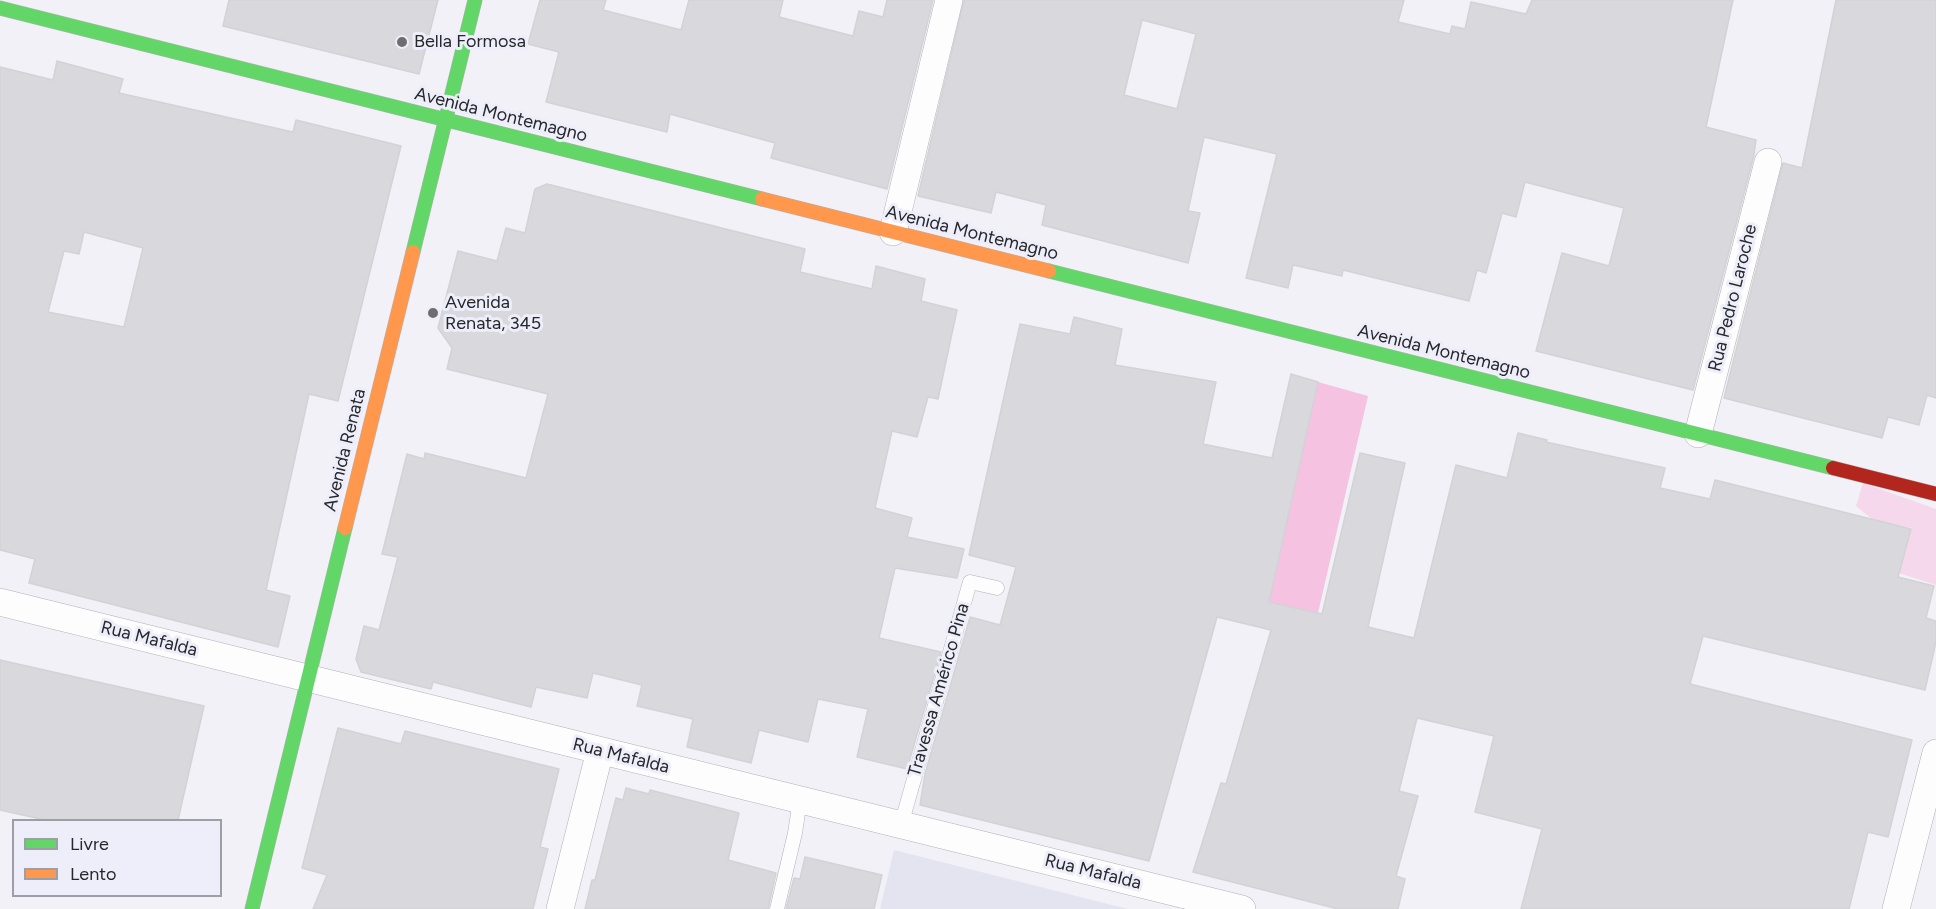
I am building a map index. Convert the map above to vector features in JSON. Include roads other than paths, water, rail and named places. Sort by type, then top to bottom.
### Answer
[{"type":"street","name":"Avenida Renata","points":[[252,909],[475,0]]},
{"type":"street","points":[[893,232],[949,0]]},
{"type":"street","name":"Avenida Montemagno","points":[[0,8],[1936,494]]},
{"type":"street","name":"Rua Pedro Laroche","points":[[1698,434],[1768,162]]},
{"type":"street","name":"Rua Mafalda","points":[[0,602],[1242,909]]},
{"type":"street","points":[[560,909],[600,751]]},
{"type":"street","points":[[1896,909],[1936,753]]},
{"type":"lane","name":"Travessa Américo Pina","points":[[901,825],[970,582],[997,588]]},
{"type":"lane","points":[[777,909],[795,833],[800,800]]},
{"type":"place","name":"Bella Formosa","points":[[402,42]]},
{"type":"place","name":"Avenida Renata, 345","points":[[433,313]]}]
